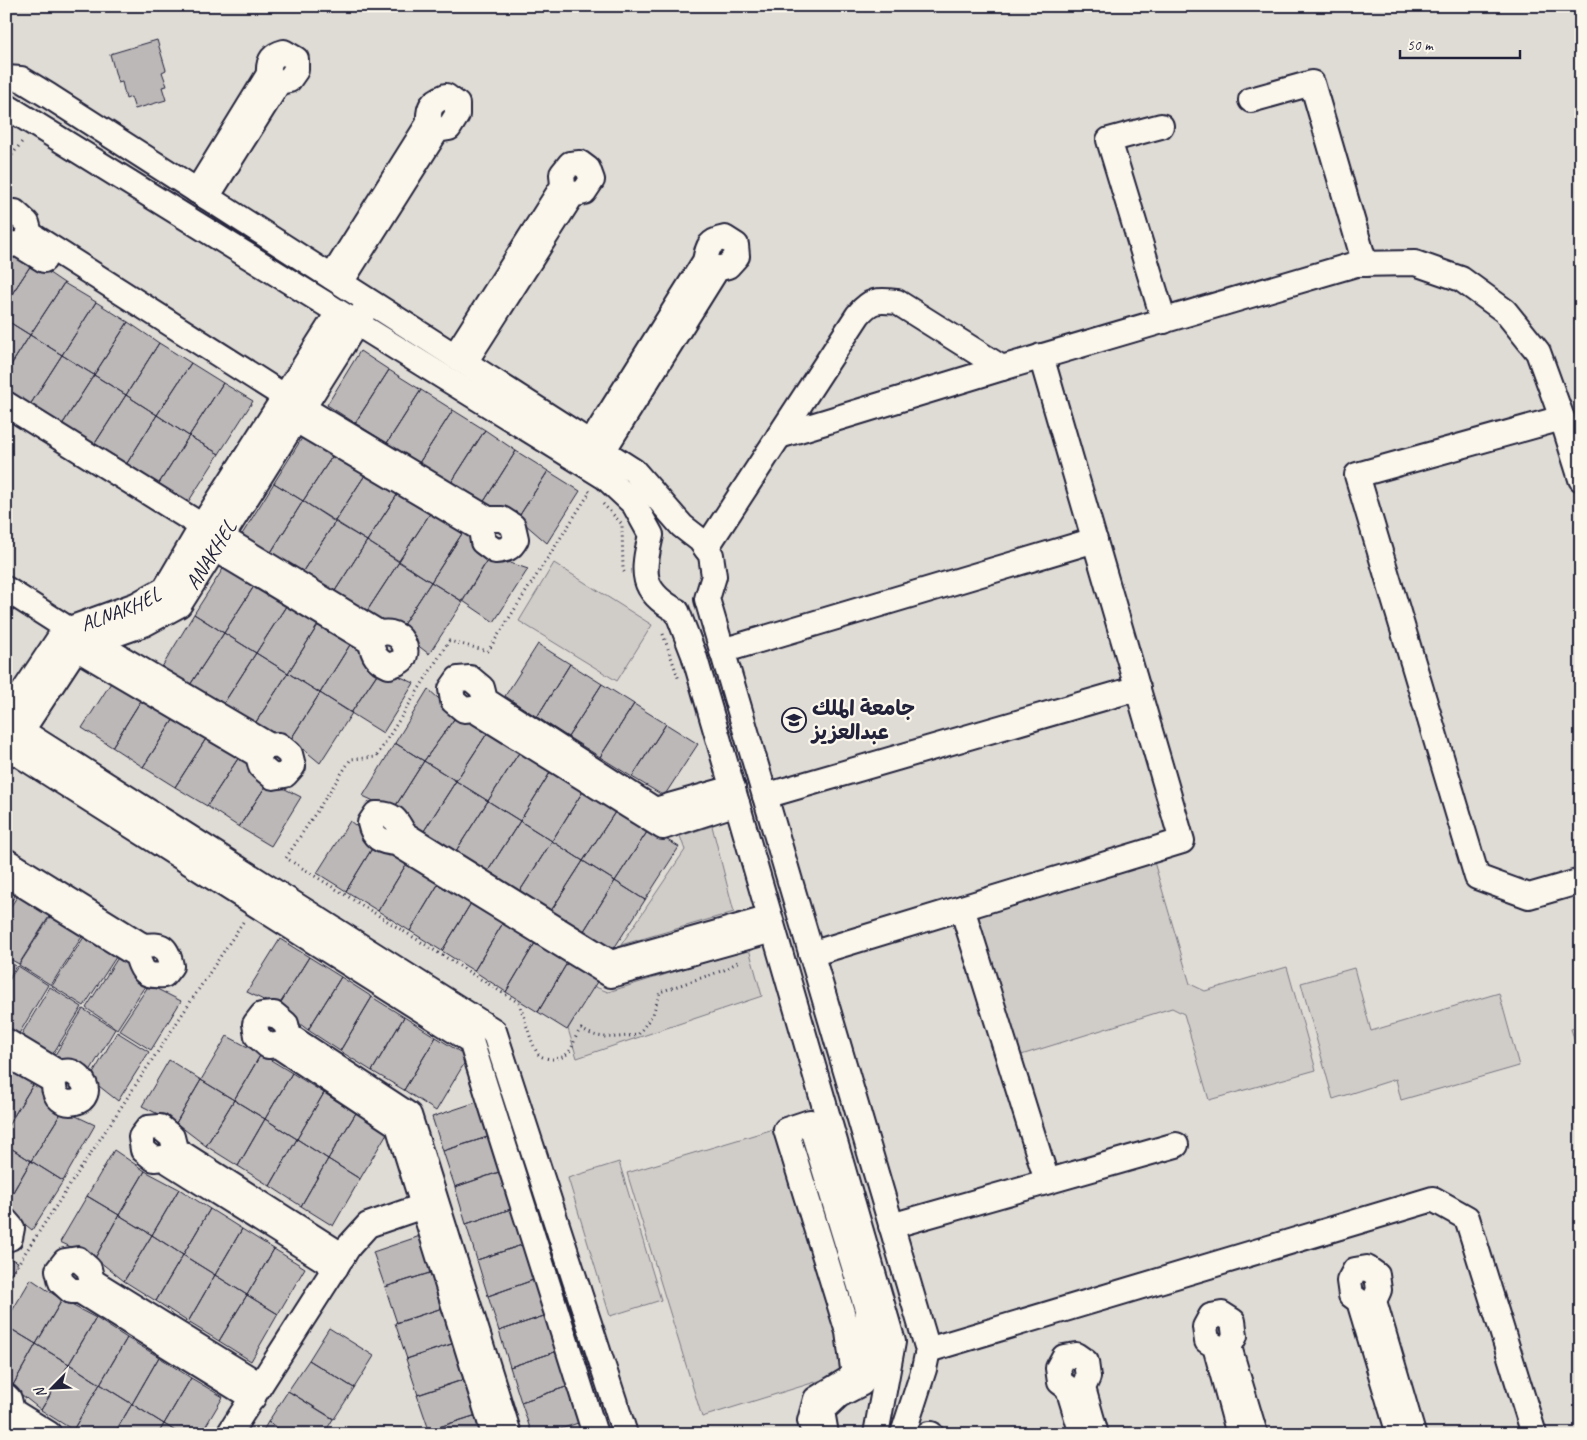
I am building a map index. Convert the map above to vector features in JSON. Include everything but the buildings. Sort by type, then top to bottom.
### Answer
[{"type":"street","points":[[284,52],[296,59],[296,70],[289,80],[279,82],[202,194],[269,74],[269,64],[276,54],[284,52]]},
{"type":"street","points":[[6,78],[21,79],[634,471],[682,526],[711,555],[714,576],[707,599],[928,1350],[924,1369],[903,1434]]},
{"type":"street","points":[[1251,100],[1312,83],[1366,264]]},
{"type":"street","points":[[446,96],[457,104],[457,115],[449,128],[437,130],[336,279],[429,123],[428,111],[435,100],[446,96]]},
{"type":"street","points":[[6,106],[605,477],[634,504],[651,535],[645,563],[645,575],[649,586],[661,602],[677,611],[694,609],[707,599]]},
{"type":"street","points":[[1161,126],[1109,140],[1164,321]]},
{"type":"street","points":[[580,163],[588,169],[592,180],[584,192],[572,195],[460,359],[563,186],[562,174],[570,164],[580,163]]},
{"type":"street","points":[[6,213],[15,212],[27,223],[30,234],[290,408],[488,519],[502,519],[513,526],[516,538],[513,545],[508,550],[495,551],[483,542],[481,529],[290,408],[18,244],[6,242]]},
{"type":"street","points":[[725,238],[736,245],[736,256],[728,266],[717,269],[597,447],[705,261],[708,248],[714,240],[725,238]]},
{"type":"street","points":[[779,436],[1041,356],[1356,264],[1415,263],[1461,279],[1505,311],[1538,352],[1569,419],[1581,479]]},
{"type":"street","points":[[700,542],[779,436],[867,304],[883,300],[897,302],[1002,368]]},
{"type":"street","points":[[348,318],[370,301]]},
{"type":"street","name":"ALNAKHEL","points":[[9,737],[75,640],[165,589],[208,537],[348,318]]},
{"type":"street","points":[[811,954],[1182,841],[1041,356]]},
{"type":"street","points":[[6,404],[208,537],[370,642],[373,654],[379,662],[388,666],[398,663],[403,659],[406,651],[403,642],[398,636],[390,632],[379,633],[208,537],[6,420]]},
{"type":"street","points":[[1569,419],[1357,475],[1477,877],[1529,896],[1581,881]]},
{"type":"street","points":[[648,546],[671,533],[700,542]]},
{"type":"street","points":[[722,651],[1095,540]]},
{"type":"street","points":[[6,589],[75,640],[258,755],[262,767],[273,777],[285,775],[292,766],[290,754],[279,745],[270,746],[75,640],[6,605]]},
{"type":"street","points":[[677,611],[694,656],[893,1342],[876,1434]]},
{"type":"street","points":[[733,788],[655,810],[485,700],[482,688],[470,678],[458,679],[451,688],[453,701],[464,710],[473,709],[663,827],[733,788],[739,779],[750,818],[756,822],[760,818],[756,798],[762,788],[1138,688]]},
{"type":"street","points":[[9,737],[494,1031],[623,1428],[591,1433],[471,1041],[9,737]]},
{"type":"street","points":[[376,814],[386,814],[397,821],[404,834],[611,963],[771,924],[610,976],[396,843],[384,842],[372,834],[370,823],[376,814]]},
{"type":"street","points":[[762,892],[767,873],[764,860],[765,852],[772,852],[777,856],[785,879],[793,894]]},
{"type":"street","points":[[6,861],[142,946],[154,944],[165,948],[169,953],[171,966],[164,975],[152,976],[145,973],[140,966],[137,955],[6,874]]},
{"type":"street","points":[[962,908],[1047,1182]]},
{"type":"street","points":[[494,1434],[398,1125],[278,1045],[268,1046],[257,1036],[255,1024],[262,1015],[274,1014],[286,1024],[289,1036],[408,1115],[509,1434]]},
{"type":"street","points":[[6,1041],[59,1073],[73,1072],[84,1082],[86,1091],[84,1097],[79,1102],[70,1104],[63,1101],[55,1092],[54,1081],[6,1054]]},
{"type":"street","points":[[815,1434],[810,1421],[816,1399],[854,1376],[854,1366],[848,1332],[786,1130],[810,1122],[867,1309],[872,1366],[862,1383],[840,1395],[822,1411],[826,1434]]},
{"type":"street","points":[[160,1127],[172,1137],[175,1149],[340,1261],[163,1158],[154,1159],[143,1150],[141,1137],[148,1128],[160,1127]]},
{"type":"street","points":[[891,1226],[1176,1145]]},
{"type":"street","points":[[928,1350],[1433,1199],[1467,1218],[1534,1434]]},
{"type":"street","points":[[229,1434],[340,1261],[368,1225],[423,1206]]},
{"type":"street","points":[[6,1221],[12,1228],[10,1238],[6,1240]]},
{"type":"street","points":[[78,1259],[89,1270],[92,1281],[256,1391],[80,1291],[71,1291],[61,1282],[58,1270],[65,1261],[78,1259]]},
{"type":"street","points":[[1399,1434],[1359,1301],[1352,1295],[1349,1281],[1355,1270],[1367,1268],[1377,1275],[1379,1290],[1374,1301],[1413,1434]]},
{"type":"street","points":[[1239,1434],[1215,1346],[1207,1341],[1205,1327],[1211,1316],[1222,1314],[1233,1321],[1235,1336],[1230,1347],[1255,1434]]},
{"type":"street","points":[[1082,1434],[1068,1388],[1060,1382],[1058,1368],[1064,1358],[1076,1355],[1086,1362],[1088,1377],[1083,1388],[1096,1434]]},
{"type":"street","points":[[6,1396],[9,1399],[12,1411],[49,1434]]},
{"type":"street","points":[[6,1424],[22,1434]]},
{"type":"path","points":[[6,163],[27,136]]},
{"type":"path","points":[[590,492],[622,524],[623,570],[628,579]]},
{"type":"path","points":[[572,519],[488,651],[449,641],[376,757],[351,759],[286,858],[519,1003],[530,1032],[533,1048],[540,1056],[550,1059],[561,1058],[570,1051],[575,1035],[581,1029],[593,1036],[613,1038],[638,1035],[653,1014],[660,992],[724,970],[744,958]]},
{"type":"path","points":[[662,632],[682,688]]},
{"type":"path","points":[[6,1282],[247,916]]},
{"type":"shaded area","name":"جامعة الملك عبدالعزيز","points":[[6,6],[1581,6],[1581,1434],[6,1434]]},
{"type":"shaded area","points":[[554,563],[652,625],[617,681],[519,621]]},
{"type":"shaded area","points":[[712,826],[734,912],[621,945],[685,850],[680,836]]},
{"type":"shaded area","points":[[1154,862],[1190,984],[1205,991],[1287,967],[1316,1070],[1209,1100],[1184,1014],[1172,1008],[1018,1056],[975,917]]},
{"type":"shaded area","points":[[749,949],[762,996],[577,1058],[568,1029],[593,986],[608,992]]},
{"type":"shaded area","points":[[1354,968],[1371,1031],[1499,993],[1519,1066],[1401,1100],[1396,1079],[1333,1099],[1301,983]]},
{"type":"shaded area","points":[[1581,1026],[1581,1061],[1571,1029]]},
{"type":"shaded area","points":[[777,1128],[851,1371],[702,1417],[627,1173]]},
{"type":"shaded area","points":[[619,1162],[661,1300],[610,1316],[568,1178]]},
{"type":"place","name":"جامعة الملك عبدالعزيز","points":[[794,720]]}]
